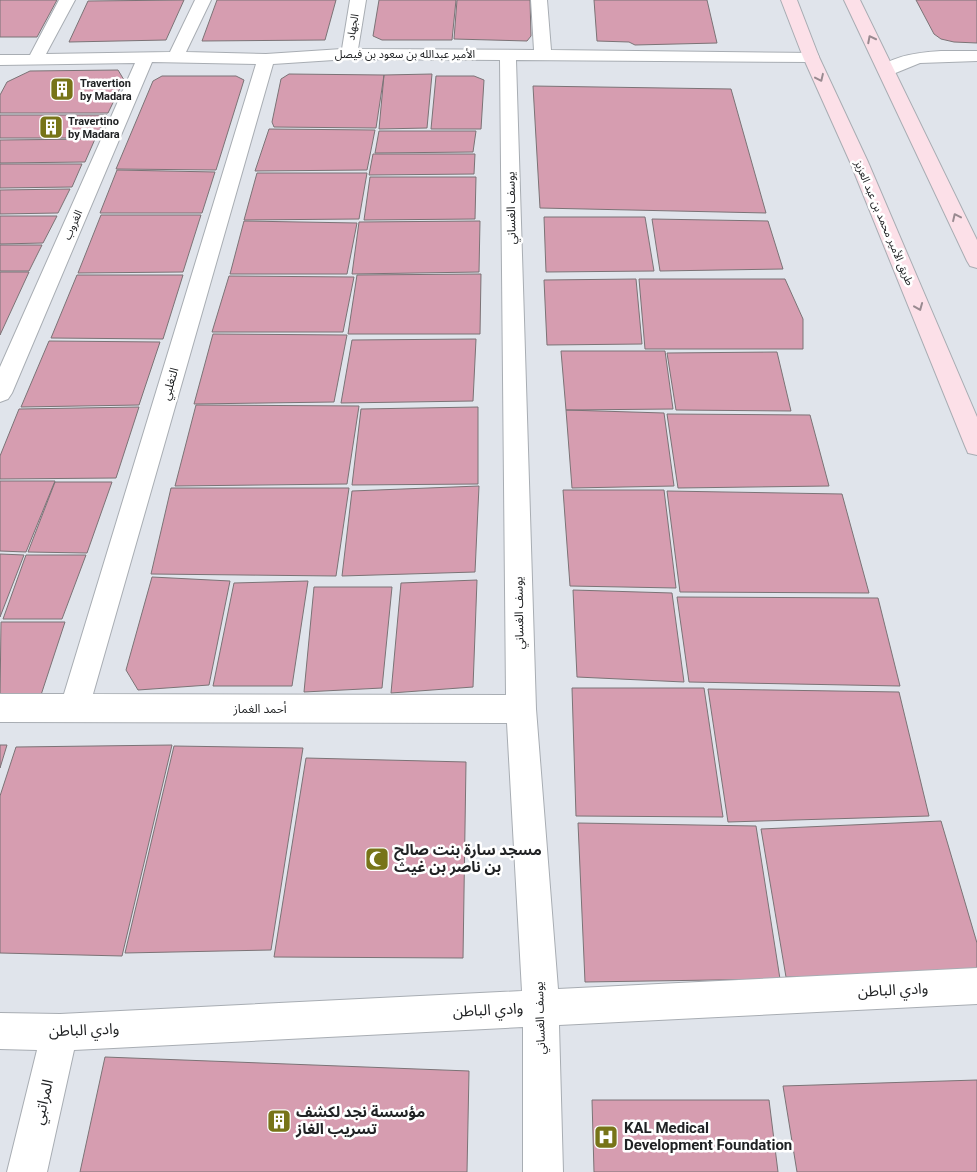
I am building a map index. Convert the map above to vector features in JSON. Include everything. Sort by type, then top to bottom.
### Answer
[{"type":"main road","name":"طريق الأمير محمد بن عبد العزيز","points":[[790,0],[811,57],[860,162],[977,446]]},
{"type":"main road","points":[[852,0],[977,261]]},
{"type":"street","points":[[36,58],[67,0]]},
{"type":"street","points":[[176,56],[203,0]]},
{"type":"street","name":"الجهاد","points":[[349,54],[358,0]]},
{"type":"street","points":[[539,0],[543,54]]},
{"type":"street","name":"الأمير عبدالله بن سعود بن فيصل","points":[[0,60],[176,56],[266,59],[349,54],[811,57]]},
{"type":"street","name":"يوسف الغساني","points":[[508,54],[521,709],[540,1007],[543,1172]]},
{"type":"street","points":[[887,70],[902,61],[920,56],[977,56]]},
{"type":"street","name":"الغروب","points":[[0,392],[146,57]]},
{"type":"street","name":"التغلبي","points":[[74,709],[266,59]]},
{"type":"street","name":"أحمد الغماز","points":[[0,708],[521,709]]},
{"type":"street","name":"وادي الباطن","points":[[0,1031],[60,1032],[977,986]]},
{"type":"street","name":"المراتبي","points":[[27,1172],[60,1032]]},
{"type":"building","points":[[0,0],[57,0],[37,37],[0,37]]},
{"type":"building","points":[[184,0],[166,40],[69,42],[88,1]]},
{"type":"building","points":[[217,0],[336,0],[325,40],[202,41]]},
{"type":"building","points":[[379,0],[456,0],[452,40],[382,40],[373,36]]},
{"type":"building","points":[[457,0],[530,0],[531,36],[527,41],[454,39]]},
{"type":"building","points":[[594,0],[707,0],[717,43],[635,45],[629,42],[597,41]]},
{"type":"building","points":[[916,0],[977,0],[977,43],[954,42],[941,39],[934,34]]},
{"type":"building","name":"Travertion by Madara","points":[[118,70],[124,80],[108,113],[0,113],[0,95],[7,82],[30,71]]},
{"type":"building","points":[[289,74],[384,75],[376,128],[274,127],[272,122],[281,79]]},
{"type":"building","points":[[432,74],[427,128],[379,129],[384,75]]},
{"type":"building","points":[[162,76],[236,76],[244,80],[216,170],[116,169],[153,81]]},
{"type":"building","points":[[436,76],[474,76],[484,80],[481,129],[431,129]]},
{"type":"building","points":[[533,86],[731,89],[766,213],[540,208]]},
{"type":"building","name":"Travertino by Madara","points":[[0,115],[107,115],[96,138],[0,138]]},
{"type":"building","points":[[269,129],[375,130],[367,170],[255,171]]},
{"type":"building","points":[[379,131],[476,131],[473,152],[375,153]]},
{"type":"building","name":"Travertino by Madara","points":[[95,139],[85,162],[0,163],[0,140]]},
{"type":"building","points":[[373,154],[475,154],[474,174],[369,175]]},
{"type":"building","name":"Travertino by Madara","points":[[0,164],[82,164],[72,187],[0,188]]},
{"type":"building","points":[[117,170],[215,172],[202,213],[100,213]]},
{"type":"building","points":[[257,173],[367,173],[359,219],[244,220]]},
{"type":"building","points":[[370,177],[476,177],[475,219],[364,220]]},
{"type":"building","points":[[70,189],[58,213],[0,214],[0,190]]},
{"type":"building","points":[[101,215],[201,215],[183,272],[78,273]]},
{"type":"building","points":[[0,216],[57,216],[43,243],[0,244]]},
{"type":"building","points":[[544,217],[645,217],[654,271],[546,272]]},
{"type":"building","points":[[652,219],[768,221],[783,269],[660,271]]},
{"type":"building","points":[[244,221],[357,223],[347,274],[230,274]]},
{"type":"building","points":[[480,221],[479,272],[352,274],[359,222]]},
{"type":"building","points":[[0,245],[42,245],[29,271],[0,271]]},
{"type":"building","points":[[0,272],[29,272],[0,335]]},
{"type":"building","points":[[481,274],[480,334],[348,334],[357,275]]},
{"type":"building","points":[[77,275],[183,275],[163,339],[51,338]]},
{"type":"building","points":[[229,276],[354,277],[343,332],[212,332]]},
{"type":"building","points":[[636,279],[642,344],[547,345],[544,280]]},
{"type":"building","points":[[639,279],[785,279],[803,319],[803,349],[645,349]]},
{"type":"building","points":[[213,334],[347,335],[334,402],[194,404]]},
{"type":"building","points":[[476,339],[473,401],[341,403],[352,340]]},
{"type":"building","points":[[49,341],[160,342],[139,405],[21,407]]},
{"type":"building","points":[[561,351],[665,351],[673,409],[566,410]]},
{"type":"building","points":[[777,352],[791,411],[676,410],[667,353]]},
{"type":"building","points":[[196,405],[359,406],[347,484],[175,486]]},
{"type":"building","points":[[139,407],[116,478],[0,479],[0,456],[19,409]]},
{"type":"building","points":[[478,407],[478,484],[352,485],[361,409]]},
{"type":"building","points":[[566,410],[664,413],[674,486],[572,488]]},
{"type":"building","points":[[667,414],[810,415],[829,486],[678,488]]},
{"type":"building","points":[[0,481],[55,481],[26,552],[0,551]]},
{"type":"building","points":[[55,482],[112,482],[87,553],[28,552]]},
{"type":"building","points":[[479,486],[475,572],[342,576],[352,491]]},
{"type":"building","points":[[171,488],[349,488],[336,576],[151,574]]},
{"type":"building","points":[[563,490],[664,490],[676,588],[570,586]]},
{"type":"building","points":[[667,491],[842,494],[869,593],[680,592]]},
{"type":"building","points":[[0,554],[24,555],[0,617]]},
{"type":"building","points":[[26,555],[86,555],[62,619],[3,619]]},
{"type":"building","points":[[152,577],[230,581],[209,685],[138,690],[126,670]]},
{"type":"building","points":[[477,580],[473,687],[391,693],[401,583]]},
{"type":"building","points":[[308,581],[292,686],[213,686],[234,583]]},
{"type":"building","points":[[314,587],[392,587],[382,688],[304,692]]},
{"type":"building","points":[[573,590],[672,593],[684,682],[577,677]]},
{"type":"building","points":[[677,597],[878,598],[900,686],[689,682]]},
{"type":"building","points":[[1,622],[65,622],[40,698],[0,698]]},
{"type":"building","points":[[572,688],[704,688],[723,817],[576,816]]},
{"type":"building","points":[[708,689],[899,692],[929,816],[728,822]]},
{"type":"building","points":[[0,745],[7,745],[0,768]]},
{"type":"building","points":[[172,745],[122,956],[0,953],[0,796],[16,747]]},
{"type":"building","points":[[174,746],[303,748],[271,950],[125,953]]},
{"type":"building","name":"مسجد سارة بنت صالح بن ناصر بن غيث","points":[[306,758],[466,762],[463,958],[274,957]]},
{"type":"building","points":[[941,821],[977,943],[977,975],[786,977],[761,829]]},
{"type":"building","points":[[578,823],[756,826],[780,979],[585,982]]},
{"type":"building","name":"مؤسسة نجد لكشف تسريب الغاز","points":[[105,1057],[469,1071],[467,1172],[80,1172]]},
{"type":"building","points":[[977,1080],[977,1172],[797,1172],[783,1086]]},
{"type":"building","points":[[592,1100],[769,1100],[778,1172],[594,1172]]},
{"type":"place","name":"Travertion by Madara","points":[[62,89]]},
{"type":"place","name":"Travertino by Madara","points":[[51,127]]},
{"type":"place","name":"مسجد سارة بنت صالح بن ناصر بن غيث","points":[[377,859]]},
{"type":"place","name":"مؤسسة نجد لكشف تسريب الغاز","points":[[279,1121]]},
{"type":"place","name":"KAL Medical Development Foundation","points":[[606,1137]]}]
